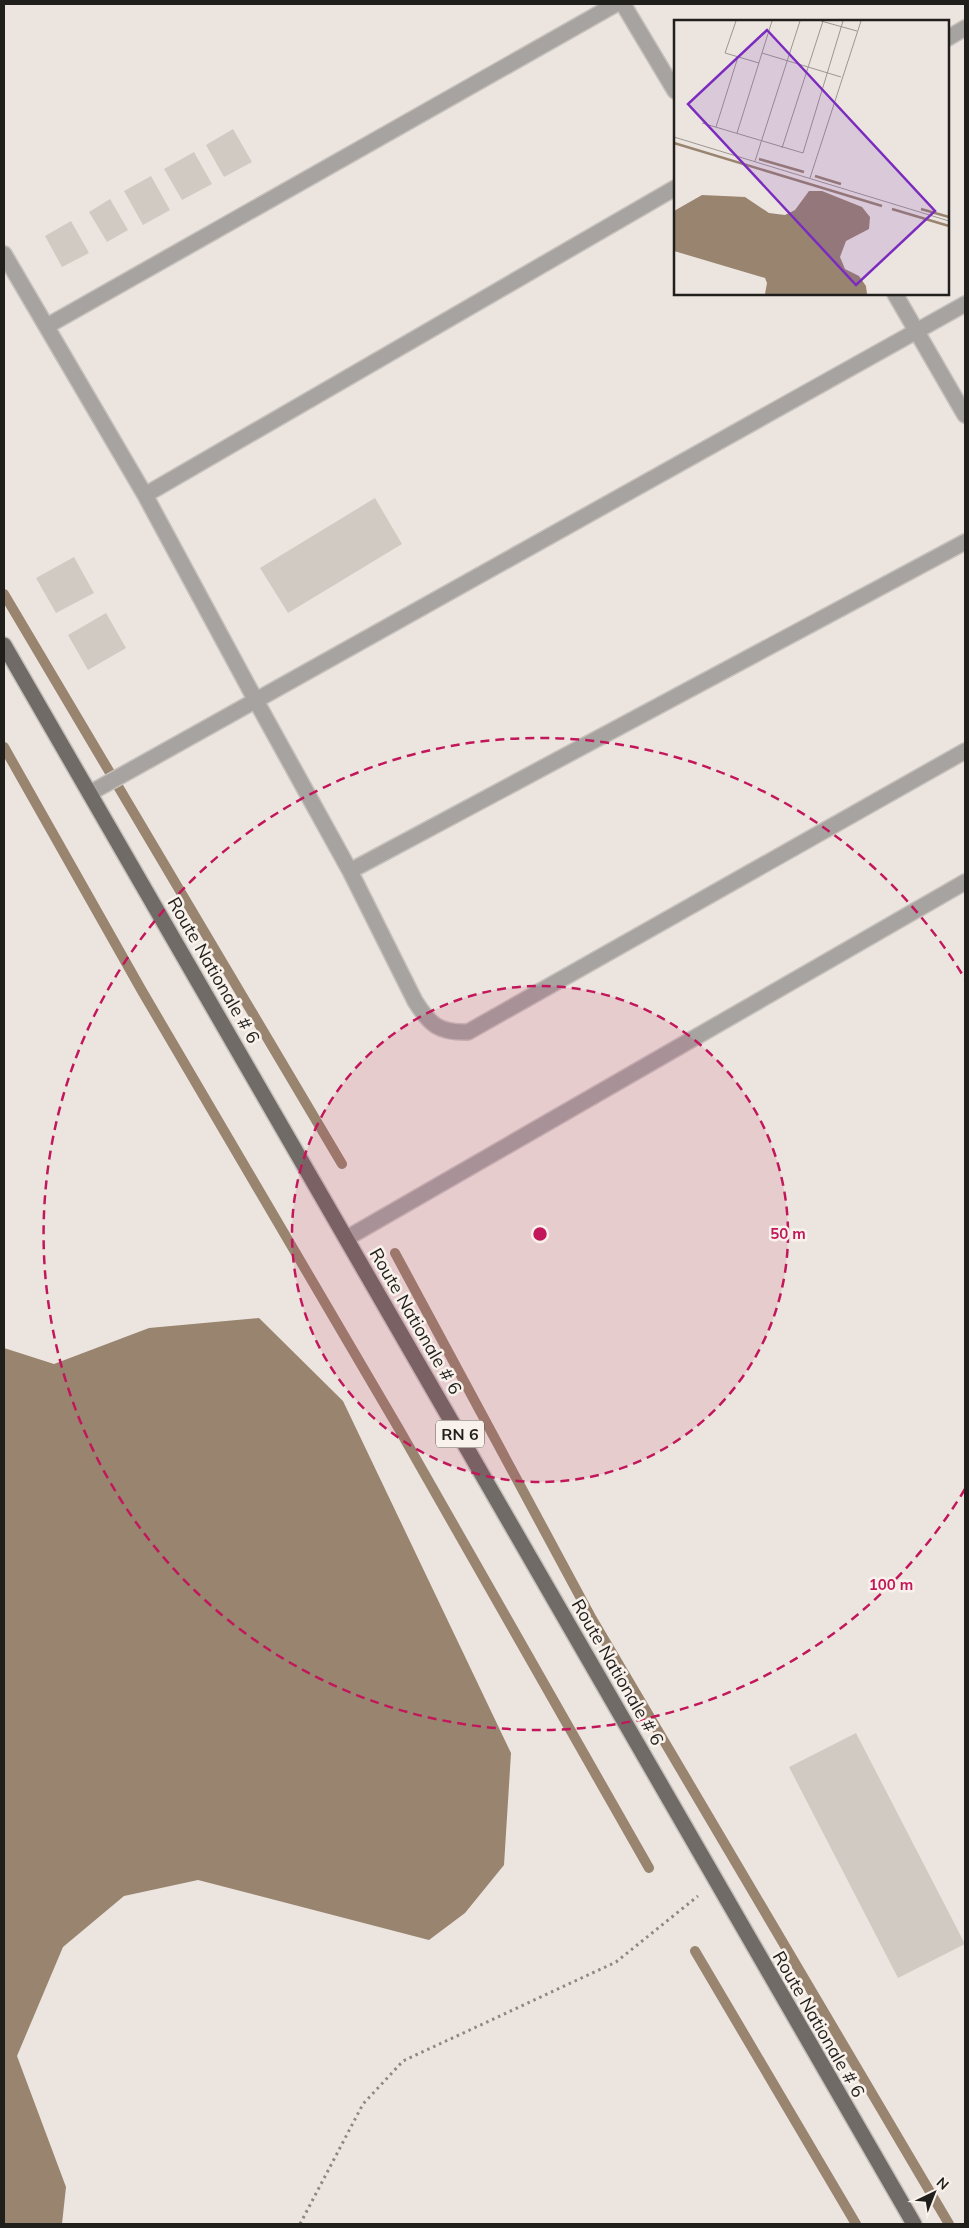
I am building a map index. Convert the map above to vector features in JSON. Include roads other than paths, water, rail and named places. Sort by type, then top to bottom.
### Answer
[{"type":"main road","name":"Route Nationale # 6","points":[[4,645],[96,790],[347,1238],[914,2224]]},
{"type":"street","points":[[47,326],[616,4]]},
{"type":"street","points":[[623,4],[674,89]]},
{"type":"street","points":[[949,37],[965,28]]},
{"type":"street","points":[[145,495],[674,189]]},
{"type":"street","points":[[4,254],[145,495],[255,700],[350,871],[414,1001],[424,1016],[437,1027],[450,1033],[468,1032],[965,751]]},
{"type":"street","points":[[896,295],[965,415]]},
{"type":"street","points":[[96,790],[965,304]]},
{"type":"street","points":[[350,871],[965,542]]},
{"type":"street","points":[[347,1238],[965,882]]},
{"type":"waterway","points":[[4,594],[342,1164]]},
{"type":"waterway","points":[[4,747],[142,991],[399,1429],[649,1868]]},
{"type":"waterway","points":[[395,1253],[592,1619],[949,2224]]},
{"type":"waterway","points":[[695,1951],[856,2224]]}]
